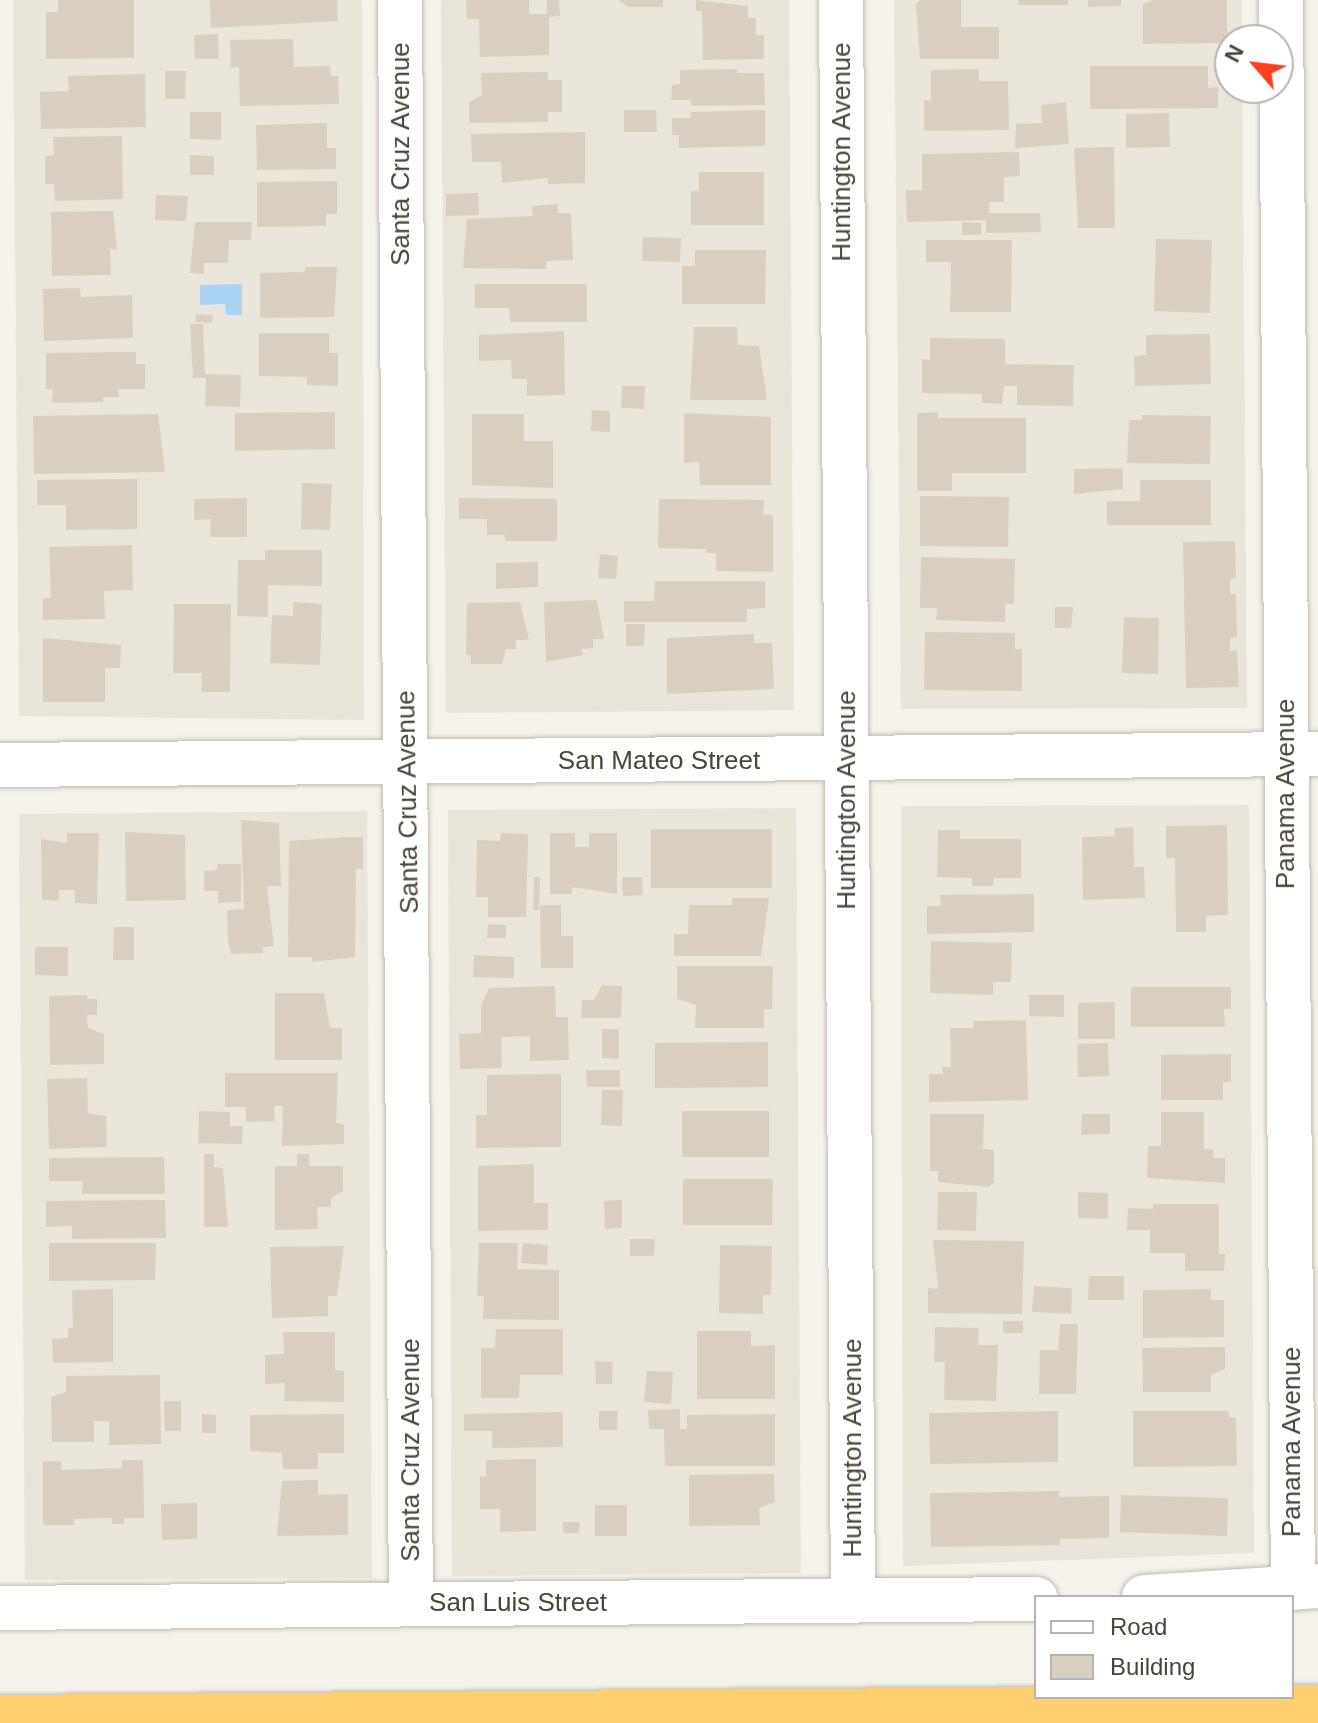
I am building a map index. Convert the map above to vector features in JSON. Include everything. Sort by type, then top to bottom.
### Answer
[{"type":"highway","points":[[0,1717],[1318,1707]]},
{"type":"street","name":"Santa Cruz Avenue","points":[[400,0],[408,761],[411,1603]]},
{"type":"street","name":"Huntington Avenue","points":[[841,0],[853,1601]]},
{"type":"street","name":"Panama Avenue","points":[[1281,0],[1302,754],[1306,1587]]},
{"type":"street","name":"San Mateo Street","points":[[0,765],[847,761],[1302,754]]},
{"type":"street","points":[[1176,1595],[1306,1587]]},
{"type":"street","name":"San Luis Street","points":[[0,1608],[1034,1599]]},
{"type":"shaded area","points":[[13,0],[362,0],[364,720],[19,716]]},
{"type":"shaded area","points":[[441,0],[789,0],[794,710],[446,713]]},
{"type":"shaded area","points":[[894,0],[1242,0],[1242,24],[1214,24],[1214,104],[1242,104],[1247,708],[901,709]]},
{"type":"shaded area","points":[[1249,805],[1254,1553],[903,1566],[901,806]]},
{"type":"shaded area","points":[[796,808],[801,1573],[452,1576],[448,810]]},
{"type":"shaded area","points":[[367,811],[372,1578],[25,1580],[19,814]]},
{"type":"water","points":[[242,284],[242,315],[226,315],[225,304],[200,305],[200,285]]},
{"type":"building","points":[[58,0],[134,0],[134,58],[46,59],[46,12],[58,12]]},
{"type":"building","points":[[210,0],[337,0],[338,21],[211,28]]},
{"type":"building","points":[[466,0],[529,0],[529,14],[547,14],[547,0],[559,0],[560,16],[549,17],[549,55],[480,57],[479,19],[467,19]]},
{"type":"building","points":[[618,0],[663,0],[663,7],[628,7]]},
{"type":"building","points":[[696,0],[748,6],[748,18],[756,18],[756,35],[764,35],[764,59],[703,60],[702,11],[696,11]]},
{"type":"building","points":[[920,0],[961,0],[961,27],[999,27],[999,59],[920,59],[916,4]]},
{"type":"building","points":[[1018,0],[1068,0],[1068,5],[1018,5]]},
{"type":"building","points":[[1088,0],[1121,0],[1121,6],[1088,7]]},
{"type":"building","points":[[1153,0],[1227,0],[1227,24],[1214,24],[1214,43],[1143,44],[1143,4]]},
{"type":"building","points":[[218,34],[219,59],[195,59],[194,35]]},
{"type":"building","points":[[293,39],[294,67],[330,66],[331,76],[338,76],[339,104],[240,106],[239,67],[231,68],[230,40]]},
{"type":"building","points":[[1090,66],[1208,66],[1208,88],[1214,87],[1214,104],[1218,104],[1218,108],[1090,109]]},
{"type":"building","points":[[737,69],[737,73],[764,73],[765,105],[691,106],[691,100],[671,100],[672,85],[680,84],[680,70]]},
{"type":"building","points":[[979,69],[979,81],[1008,81],[1009,130],[924,131],[924,100],[931,101],[931,70]]},
{"type":"building","points":[[165,71],[186,71],[185,99],[165,99]]},
{"type":"building","points":[[548,72],[548,80],[562,80],[562,112],[548,112],[548,122],[469,123],[469,102],[482,95],[481,73]]},
{"type":"building","points":[[145,74],[146,127],[41,129],[40,92],[69,91],[68,76]]},
{"type":"building","points":[[1066,102],[1069,144],[1015,148],[1016,124],[1042,123],[1041,105]]},
{"type":"building","points":[[624,110],[656,110],[657,132],[624,132]]},
{"type":"building","points":[[765,110],[765,146],[679,148],[679,135],[672,135],[672,118],[691,118],[691,112]]},
{"type":"building","points":[[190,112],[221,112],[221,140],[190,139]]},
{"type":"building","points":[[1169,113],[1170,147],[1126,148],[1126,114]]},
{"type":"building","points":[[327,123],[327,148],[336,148],[336,169],[257,170],[256,125]]},
{"type":"building","points":[[585,132],[585,183],[548,184],[548,178],[502,183],[501,162],[472,162],[471,134]]},
{"type":"building","points":[[122,136],[123,199],[55,201],[54,184],[45,184],[45,156],[54,155],[53,137]]},
{"type":"building","points":[[1114,147],[1115,228],[1078,228],[1074,148]]},
{"type":"building","points":[[1019,152],[1020,176],[1004,177],[1004,202],[989,202],[989,213],[1040,213],[1041,232],[986,233],[986,220],[907,222],[906,190],[922,190],[922,154]]},
{"type":"building","points":[[190,155],[214,156],[214,175],[190,175]]},
{"type":"building","points":[[699,172],[764,172],[764,225],[691,225],[691,191],[699,191]]},
{"type":"building","points":[[337,181],[337,214],[326,214],[326,226],[257,227],[257,182]]},
{"type":"building","points":[[478,193],[479,215],[446,216],[446,194]]},
{"type":"building","points":[[156,195],[188,196],[186,221],[155,220]]},
{"type":"building","points":[[558,204],[558,213],[571,213],[573,260],[546,261],[546,269],[463,268],[467,219],[533,216],[532,206]]},
{"type":"building","points":[[113,211],[117,250],[110,249],[111,275],[52,276],[51,212]]},
{"type":"building","points":[[195,222],[252,222],[251,240],[229,240],[228,263],[204,263],[204,274],[190,273]]},
{"type":"building","points":[[962,222],[981,223],[981,235],[962,235]]},
{"type":"building","points":[[643,237],[681,238],[680,262],[642,261]]},
{"type":"building","points":[[1156,239],[1212,240],[1210,313],[1154,311]]},
{"type":"building","points":[[926,240],[1012,240],[1011,312],[950,312],[951,262],[926,262]]},
{"type":"building","points":[[695,250],[766,250],[765,304],[682,304],[682,266],[695,266]]},
{"type":"building","points":[[305,267],[337,267],[334,317],[260,318],[260,273],[305,272]]},
{"type":"building","points":[[475,284],[587,284],[587,322],[510,322],[509,308],[475,308]]},
{"type":"building","points":[[80,288],[81,297],[132,295],[133,338],[44,341],[43,289]]},
{"type":"building","points":[[196,314],[213,315],[212,323],[195,322]]},
{"type":"building","points":[[190,324],[203,324],[205,374],[241,375],[240,407],[205,406],[206,378],[193,378]]},
{"type":"building","points":[[694,327],[737,327],[738,345],[759,346],[767,400],[690,400]]},
{"type":"building","points":[[564,331],[565,395],[527,396],[527,379],[512,379],[511,360],[479,361],[479,335]]},
{"type":"building","points":[[259,333],[329,333],[329,353],[338,353],[338,386],[307,385],[307,377],[259,376]]},
{"type":"building","points":[[1210,334],[1211,384],[1135,386],[1134,356],[1146,355],[1146,335]]},
{"type":"building","points":[[930,338],[1005,339],[1005,364],[1074,365],[1073,406],[1017,405],[1017,386],[1004,386],[1002,404],[982,403],[982,394],[922,393],[922,359],[930,360]]},
{"type":"building","points":[[136,352],[136,364],[145,364],[145,389],[118,389],[119,397],[103,397],[103,402],[52,403],[53,389],[46,389],[46,353]]},
{"type":"building","points":[[622,386],[645,386],[644,409],[621,408]]},
{"type":"building","points":[[592,410],[610,411],[610,432],[591,431]]},
{"type":"building","points":[[335,412],[335,449],[235,451],[235,413]]},
{"type":"building","points":[[938,412],[938,418],[1026,418],[1026,473],[952,473],[952,491],[917,491],[917,413]]},
{"type":"building","points":[[684,413],[771,417],[771,485],[700,485],[699,462],[684,463]]},
{"type":"building","points":[[158,414],[165,472],[34,474],[33,416]]},
{"type":"building","points":[[472,414],[524,414],[524,441],[553,441],[553,488],[472,485]]},
{"type":"building","points":[[1142,415],[1211,416],[1210,464],[1127,463],[1129,420],[1142,420]]},
{"type":"building","points":[[1123,468],[1123,489],[1074,494],[1074,469]]},
{"type":"building","points":[[137,479],[137,529],[66,530],[66,505],[37,505],[37,480]]},
{"type":"building","points":[[1140,480],[1211,480],[1211,525],[1107,525],[1107,501],[1140,501]]},
{"type":"building","points":[[302,483],[332,484],[330,530],[301,529]]},
{"type":"building","points":[[920,496],[1009,497],[1008,547],[920,546]]},
{"type":"building","points":[[247,498],[247,537],[210,537],[211,519],[194,520],[194,499]]},
{"type":"building","points":[[459,498],[557,499],[557,541],[505,541],[505,535],[487,535],[487,519],[459,519]]},
{"type":"building","points":[[659,499],[764,500],[763,515],[773,515],[773,572],[716,571],[716,553],[706,553],[706,549],[658,548]]},
{"type":"building","points":[[1235,541],[1236,578],[1230,579],[1230,594],[1236,594],[1237,637],[1230,638],[1230,651],[1237,650],[1239,687],[1186,688],[1183,542]]},
{"type":"building","points":[[132,545],[133,590],[104,591],[105,619],[43,620],[43,598],[51,598],[49,547]]},
{"type":"building","points":[[265,550],[322,550],[322,586],[268,585],[268,617],[237,616],[238,560],[265,560]]},
{"type":"building","points":[[600,554],[618,556],[616,579],[598,578]]},
{"type":"building","points":[[921,557],[1015,559],[1014,604],[1005,604],[1005,622],[936,620],[937,608],[920,608]]},
{"type":"building","points":[[538,562],[538,587],[496,589],[496,563]]},
{"type":"building","points":[[655,581],[765,581],[765,608],[747,609],[747,622],[624,622],[624,601],[654,601]]},
{"type":"building","points":[[597,600],[604,639],[593,639],[593,648],[582,649],[583,655],[546,662],[544,602]]},
{"type":"building","points":[[293,602],[322,604],[320,665],[270,663],[272,615],[293,616]]},
{"type":"building","points":[[520,602],[529,640],[516,640],[516,649],[506,649],[502,664],[471,664],[471,655],[466,655],[467,603]]},
{"type":"building","points":[[174,604],[231,604],[230,692],[201,692],[202,673],[173,673]]},
{"type":"building","points":[[1055,607],[1073,607],[1071,628],[1055,628]]},
{"type":"building","points":[[1124,617],[1159,618],[1158,674],[1122,673]]},
{"type":"building","points":[[626,624],[645,624],[644,646],[626,646]]},
{"type":"building","points":[[925,632],[1015,633],[1015,649],[1022,649],[1022,691],[924,690]]},
{"type":"building","points":[[754,634],[754,643],[772,643],[774,689],[667,694],[667,638]]},
{"type":"building","points":[[43,638],[121,645],[120,668],[105,668],[105,702],[43,702]]},
{"type":"building","points":[[241,820],[279,823],[281,886],[267,886],[274,946],[263,947],[263,953],[231,954],[228,941],[227,910],[244,909]]},
{"type":"building","points":[[1227,825],[1228,915],[1206,916],[1206,932],[1176,932],[1175,858],[1166,858],[1166,826]]},
{"type":"building","points":[[1133,827],[1134,867],[1144,867],[1145,898],[1083,900],[1082,837],[1115,836],[1114,828]]},
{"type":"building","points":[[651,829],[772,829],[772,888],[651,888]]},
{"type":"building","points":[[938,830],[960,830],[960,839],[1021,839],[1021,878],[994,878],[993,886],[972,886],[972,878],[937,877]]},
{"type":"building","points":[[125,832],[185,835],[186,900],[126,901]]},
{"type":"building","points":[[67,833],[99,833],[97,904],[75,903],[75,890],[59,890],[59,901],[42,900],[41,839],[67,843]]},
{"type":"building","points":[[501,833],[528,834],[526,917],[488,917],[488,897],[476,897],[477,840],[500,841]]},
{"type":"building","points":[[550,833],[575,833],[575,847],[589,847],[589,833],[617,833],[617,894],[572,887],[572,894],[550,894]]},
{"type":"building","points":[[363,837],[363,869],[356,869],[355,957],[312,962],[312,957],[288,957],[289,841]]},
{"type":"building","points":[[218,864],[241,864],[241,902],[218,903],[218,891],[204,891],[204,871],[217,870]]},
{"type":"building","points":[[534,877],[540,877],[539,910],[533,910]]},
{"type":"building","points":[[622,877],[642,877],[643,895],[623,896]]},
{"type":"building","points":[[1034,894],[1034,932],[927,934],[927,906],[941,906],[940,895]]},
{"type":"building","points":[[732,898],[769,898],[761,956],[674,956],[674,934],[688,934],[689,905],[732,905]]},
{"type":"building","points":[[540,905],[561,905],[561,936],[573,936],[573,968],[541,968]]},
{"type":"building","points":[[488,924],[506,925],[506,938],[487,938]]},
{"type":"building","points":[[114,927],[134,927],[134,960],[113,960]]},
{"type":"building","points":[[931,941],[1012,943],[1011,982],[993,982],[993,995],[930,993]]},
{"type":"building","points":[[35,947],[68,947],[68,976],[35,975]]},
{"type":"building","points":[[474,955],[514,957],[514,978],[473,977]]},
{"type":"building","points":[[677,966],[773,966],[772,1009],[764,1009],[764,1028],[695,1028],[696,1005],[677,999]]},
{"type":"building","points":[[602,985],[622,986],[621,1018],[581,1018],[582,1000],[594,1000]]},
{"type":"building","points":[[555,986],[556,1017],[568,1017],[569,1060],[530,1061],[530,1036],[501,1037],[502,1068],[460,1069],[459,1034],[481,1033],[481,1006],[489,988]]},
{"type":"building","points":[[1131,987],[1231,987],[1231,1009],[1224,1009],[1225,1027],[1131,1027]]},
{"type":"building","points":[[275,993],[324,993],[330,1028],[342,1028],[342,1060],[275,1060]]},
{"type":"building","points":[[87,995],[87,999],[97,999],[97,1015],[87,1015],[88,1028],[104,1034],[104,1064],[50,1065],[49,996]]},
{"type":"building","points":[[1029,995],[1064,995],[1064,1017],[1029,1016]]},
{"type":"building","points":[[1115,1002],[1115,1039],[1078,1039],[1078,1003]]},
{"type":"building","points":[[1026,1020],[1028,1100],[929,1102],[929,1074],[943,1074],[942,1067],[951,1067],[950,1028],[974,1028],[973,1021]]},
{"type":"building","points":[[602,1029],[619,1029],[619,1059],[602,1058]]},
{"type":"building","points":[[768,1042],[768,1087],[655,1088],[655,1043]]},
{"type":"building","points":[[1108,1043],[1109,1076],[1078,1077],[1077,1044]]},
{"type":"building","points":[[1231,1054],[1231,1082],[1223,1082],[1223,1100],[1161,1100],[1161,1055]]},
{"type":"building","points":[[586,1070],[620,1070],[620,1087],[587,1087]]},
{"type":"building","points":[[225,1073],[338,1073],[336,1123],[344,1124],[344,1144],[282,1146],[283,1106],[274,1106],[275,1121],[246,1122],[246,1107],[225,1107]]},
{"type":"building","points":[[561,1074],[561,1147],[476,1148],[476,1115],[487,1115],[487,1075]]},
{"type":"building","points":[[87,1078],[88,1113],[106,1116],[107,1147],[49,1149],[47,1079]]},
{"type":"building","points":[[602,1090],[623,1090],[622,1126],[601,1125]]},
{"type":"building","points":[[199,1111],[230,1112],[230,1126],[243,1126],[242,1144],[198,1143]]},
{"type":"building","points":[[682,1111],[769,1111],[769,1157],[682,1157]]},
{"type":"building","points":[[1161,1112],[1204,1112],[1204,1149],[1213,1149],[1213,1158],[1225,1158],[1225,1183],[1147,1178],[1148,1146],[1161,1146]]},
{"type":"building","points":[[930,1114],[984,1114],[983,1149],[994,1150],[994,1182],[989,1187],[938,1182],[938,1171],[930,1171]]},
{"type":"building","points":[[1082,1114],[1110,1114],[1110,1134],[1081,1135]]},
{"type":"building","points":[[204,1154],[214,1154],[214,1167],[223,1168],[228,1227],[204,1227]]},
{"type":"building","points":[[297,1154],[309,1154],[309,1166],[343,1166],[343,1191],[331,1198],[331,1207],[317,1207],[318,1229],[275,1230],[275,1166],[297,1166]]},
{"type":"building","points":[[164,1157],[165,1194],[82,1194],[83,1181],[49,1181],[49,1158]]},
{"type":"building","points":[[534,1164],[534,1203],[548,1203],[548,1230],[478,1231],[478,1166]]},
{"type":"building","points":[[683,1179],[773,1179],[772,1225],[683,1225]]},
{"type":"building","points":[[938,1192],[977,1192],[976,1231],[937,1230]]},
{"type":"building","points":[[1078,1192],[1108,1193],[1108,1219],[1078,1218]]},
{"type":"building","points":[[165,1200],[166,1238],[72,1239],[72,1226],[46,1227],[46,1201]]},
{"type":"building","points":[[622,1200],[622,1228],[605,1229],[604,1201]]},
{"type":"building","points":[[1153,1204],[1219,1204],[1219,1254],[1225,1254],[1224,1271],[1185,1271],[1185,1253],[1150,1253],[1150,1230],[1127,1230],[1128,1208],[1153,1209]]},
{"type":"building","points":[[630,1239],[655,1239],[654,1256],[630,1256]]},
{"type":"building","points":[[933,1240],[1024,1241],[1022,1314],[928,1313],[928,1288],[938,1289]]},
{"type":"building","points":[[49,1243],[156,1243],[155,1280],[49,1281]]},
{"type":"building","points":[[479,1243],[518,1243],[517,1269],[559,1270],[559,1320],[483,1319],[484,1296],[477,1296]]},
{"type":"building","points":[[523,1243],[548,1245],[547,1265],[521,1263]]},
{"type":"building","points":[[720,1245],[772,1246],[771,1295],[763,1295],[763,1314],[719,1313]]},
{"type":"building","points":[[344,1246],[337,1296],[328,1296],[328,1316],[272,1318],[270,1247]]},
{"type":"building","points":[[1089,1276],[1124,1276],[1124,1300],[1088,1300]]},
{"type":"building","points":[[1034,1286],[1072,1288],[1071,1314],[1032,1312]]},
{"type":"building","points":[[113,1289],[113,1362],[53,1363],[52,1339],[68,1338],[68,1328],[73,1328],[72,1290]]},
{"type":"building","points":[[1211,1289],[1211,1300],[1224,1300],[1224,1337],[1143,1338],[1143,1290]]},
{"type":"building","points":[[1003,1321],[1023,1321],[1023,1333],[1003,1333]]},
{"type":"building","points":[[1060,1324],[1078,1324],[1076,1394],[1039,1394],[1040,1350],[1058,1350]]},
{"type":"building","points":[[935,1327],[979,1328],[978,1345],[998,1345],[996,1401],[944,1400],[945,1362],[934,1362]]},
{"type":"building","points":[[496,1329],[563,1329],[563,1375],[520,1375],[519,1398],[481,1398],[481,1348],[495,1348]]},
{"type":"building","points":[[697,1331],[751,1331],[751,1346],[775,1345],[775,1399],[697,1399]]},
{"type":"building","points":[[283,1332],[335,1332],[335,1370],[344,1371],[344,1402],[284,1401],[285,1383],[265,1384],[265,1355],[284,1354]]},
{"type":"building","points":[[1225,1347],[1225,1369],[1211,1375],[1211,1392],[1143,1392],[1142,1348]]},
{"type":"building","points":[[595,1361],[613,1362],[612,1384],[596,1384]]},
{"type":"building","points":[[647,1371],[673,1372],[671,1404],[644,1402]]},
{"type":"building","points":[[160,1375],[161,1444],[109,1445],[109,1421],[94,1421],[94,1442],[52,1442],[51,1397],[66,1392],[66,1376]]},
{"type":"building","points":[[164,1401],[181,1401],[181,1431],[165,1431]]},
{"type":"building","points":[[680,1409],[680,1429],[687,1429],[687,1415],[775,1414],[775,1466],[665,1466],[664,1429],[649,1429],[648,1410]]},
{"type":"building","points":[[599,1411],[618,1411],[617,1430],[599,1430]]},
{"type":"building","points":[[1058,1411],[1058,1462],[930,1464],[929,1413]]},
{"type":"building","points":[[1133,1411],[1229,1411],[1229,1417],[1236,1418],[1237,1466],[1133,1467]]},
{"type":"building","points":[[563,1412],[563,1447],[492,1448],[492,1431],[464,1431],[464,1414]]},
{"type":"building","points":[[202,1414],[216,1415],[216,1433],[202,1433]]},
{"type":"building","points":[[344,1414],[344,1453],[318,1453],[318,1469],[283,1469],[282,1453],[250,1451],[250,1415]]},
{"type":"building","points":[[536,1459],[536,1531],[500,1532],[500,1509],[480,1509],[480,1476],[486,1477],[486,1460]]},
{"type":"building","points":[[122,1460],[143,1460],[144,1518],[124,1518],[124,1524],[112,1524],[112,1518],[74,1519],[74,1525],[43,1525],[43,1461],[61,1461],[61,1470],[122,1468]]},
{"type":"building","points":[[774,1474],[775,1502],[759,1508],[760,1525],[689,1526],[689,1475]]},
{"type":"building","points":[[318,1480],[318,1495],[348,1494],[348,1535],[277,1536],[282,1481]]},
{"type":"building","points":[[1059,1491],[1059,1497],[1109,1496],[1109,1538],[1060,1539],[1059,1545],[931,1547],[930,1493]]},
{"type":"building","points":[[1121,1495],[1228,1498],[1227,1536],[1120,1532]]},
{"type":"building","points":[[197,1503],[197,1539],[162,1540],[161,1504]]},
{"type":"building","points":[[595,1505],[627,1505],[627,1536],[595,1536]]},
{"type":"building","points":[[563,1522],[580,1522],[579,1533],[563,1533]]}]
